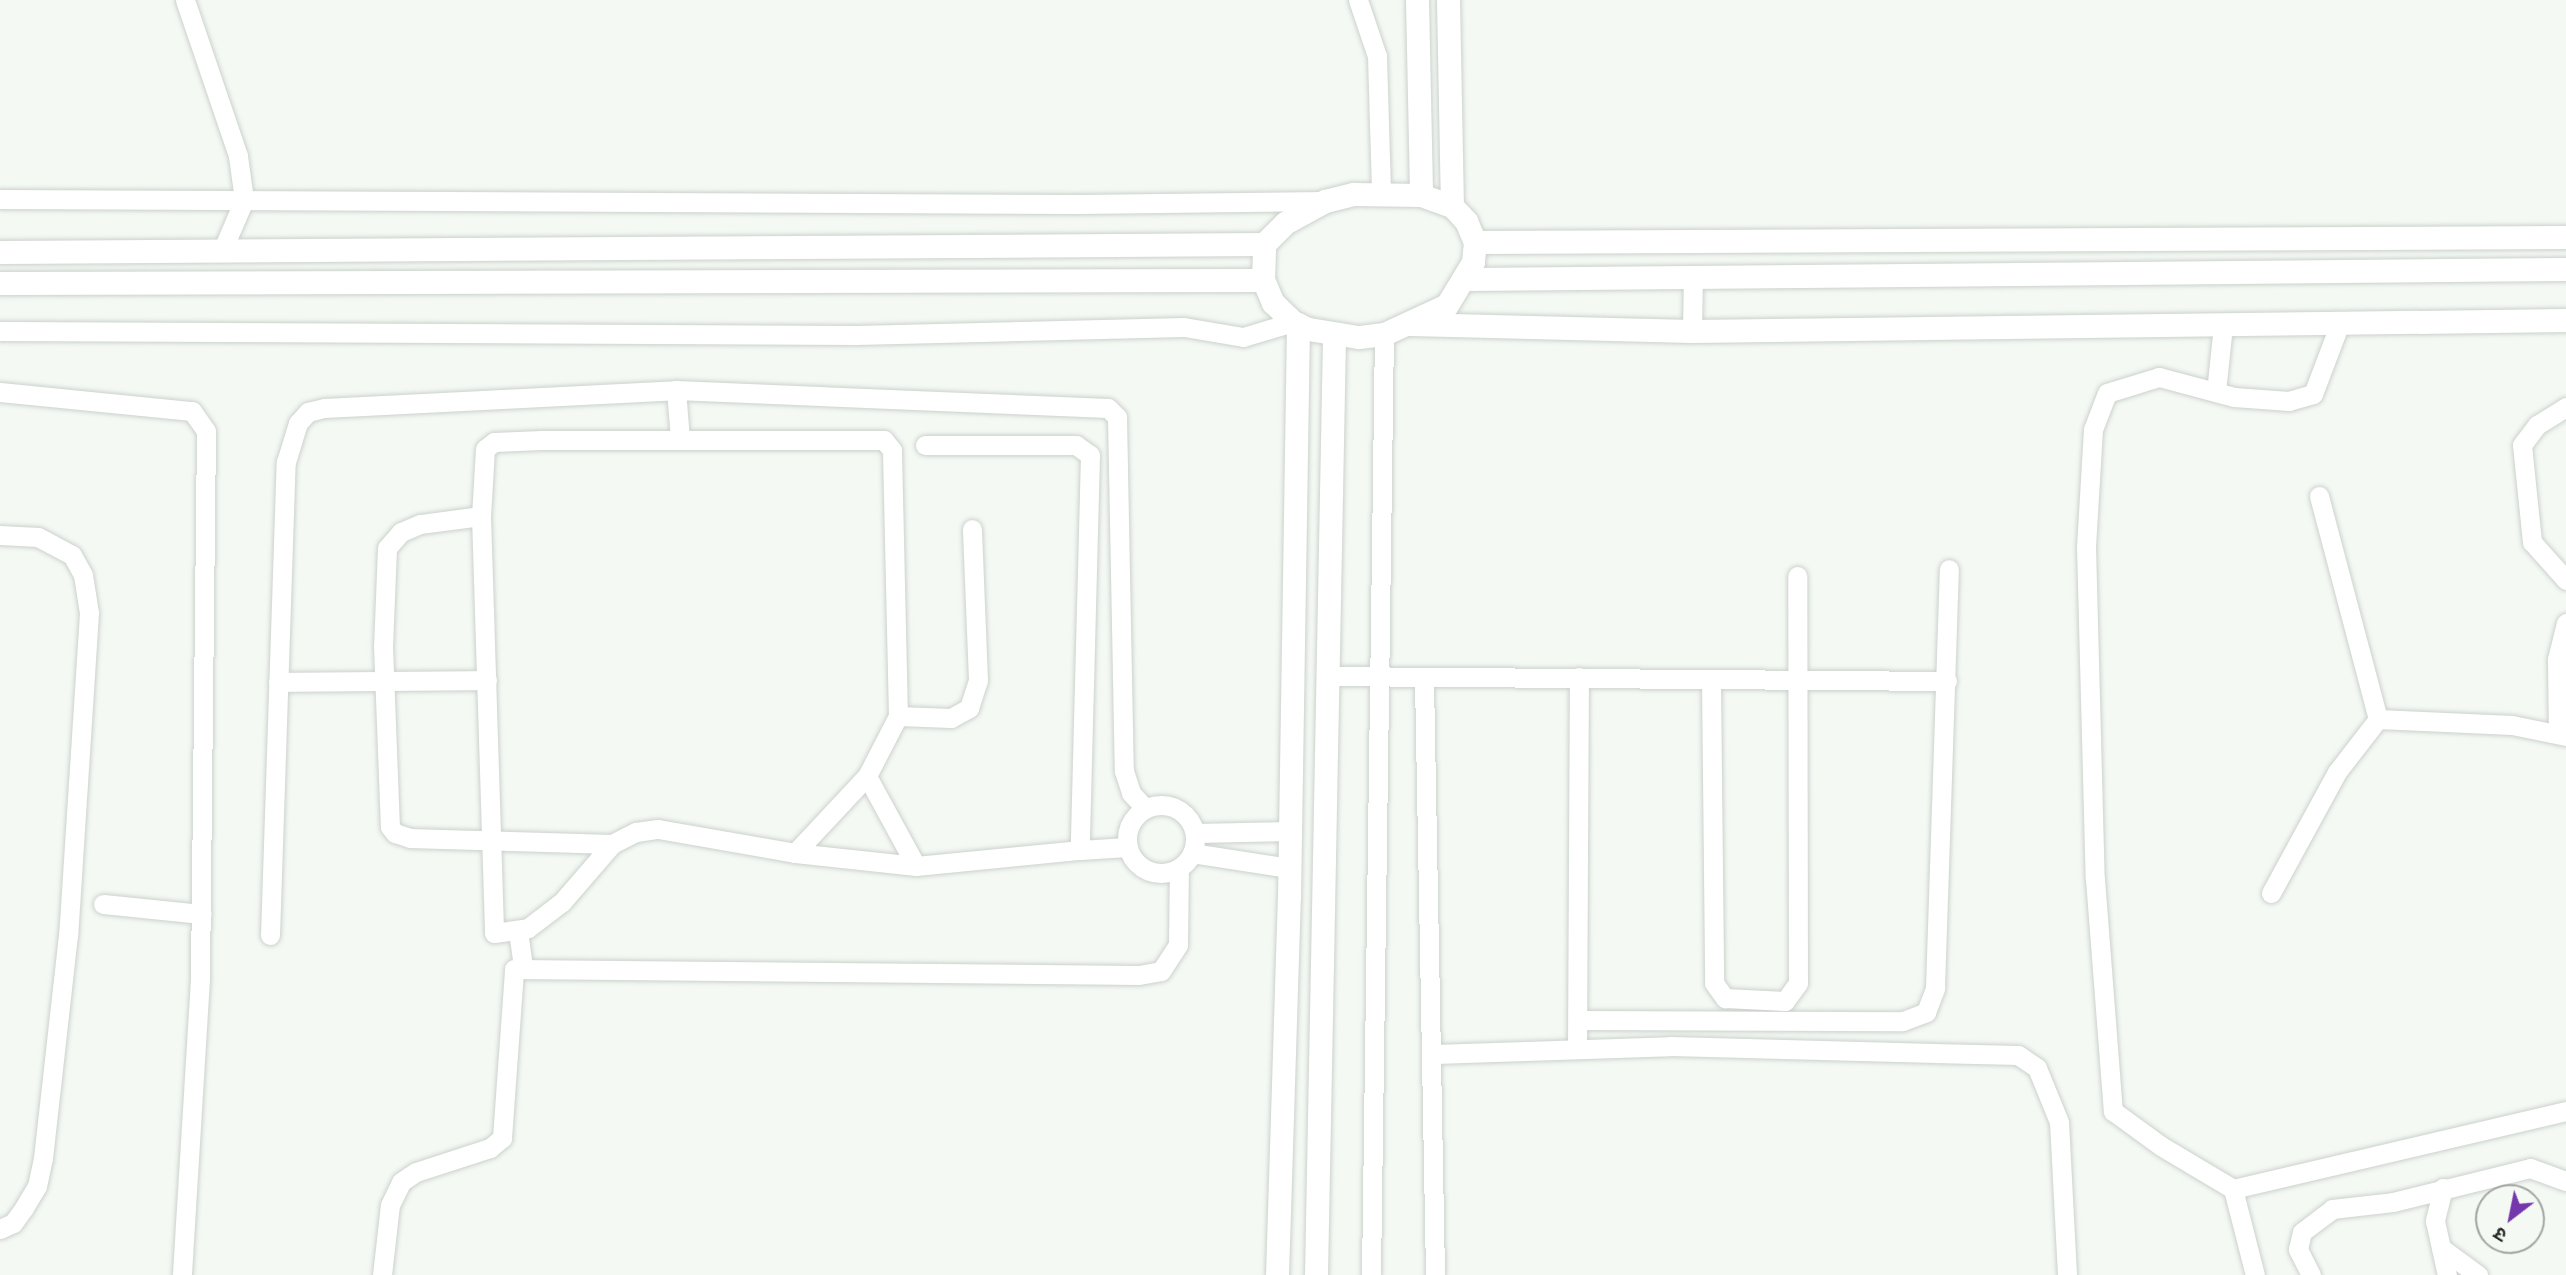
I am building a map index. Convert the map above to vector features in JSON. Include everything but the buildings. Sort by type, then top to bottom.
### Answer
[{"type":"street","points":[[185,0],[238,156],[244,200],[222,251]]},
{"type":"street","points":[[1358,0],[1377,56],[1381,193]]},
{"type":"street","points":[[1418,0],[1421,195]]},
{"type":"street","points":[[1448,0],[1452,206]]},
{"type":"street","points":[[0,199],[1051,204],[1325,201],[1381,193],[1421,195],[1452,206],[1466,221],[1475,242],[1467,279],[1447,305],[1384,334],[1334,334],[1296,323],[1273,303],[1263,280],[1264,244],[1285,223],[1325,201]]},
{"type":"street","points":[[1475,242],[2566,237]]},
{"type":"street","points":[[0,252],[1264,244]]},
{"type":"street","points":[[1467,279],[2566,269]]},
{"type":"street","points":[[1692,331],[1693,276]]},
{"type":"street","points":[[0,283],[1263,280]]},
{"type":"street","points":[[1410,324],[1692,331],[2566,320]]},
{"type":"street","points":[[0,331],[856,335],[1184,327],[1243,337],[1296,323]]},
{"type":"street","points":[[1277,1275],[1290,831],[1296,323]]},
{"type":"street","points":[[2340,323],[2313,394],[2289,401],[2216,392],[2159,377],[2107,393],[2093,429],[2087,546],[2095,879],[2113,1111],[2161,1146],[2233,1189],[2566,1111]]},
{"type":"street","points":[[2216,392],[2223,325]]},
{"type":"street","points":[[1316,1275],[1334,334]]},
{"type":"street","points":[[1371,1275],[1384,334]]},
{"type":"street","points":[[676,390],[680,439]]},
{"type":"street","points":[[270,935],[286,462],[298,423],[308,412],[353,405],[676,390],[1103,406],[1113,412],[1124,771],[1131,793],[1145,808]]},
{"type":"street","points":[[0,392],[192,411],[206,431],[201,914],[182,1275]]},
{"type":"street","points":[[2566,407],[2537,425],[2522,445],[2532,542],[2566,580]]},
{"type":"street","points":[[795,853],[867,776],[898,716],[890,444],[880,439],[495,442],[482,454],[481,516],[491,930],[497,935],[518,930],[562,902],[611,844],[636,832],[657,829],[795,853],[916,866],[1127,847]]},
{"type":"street","points":[[925,445],[1076,445],[1090,455],[1080,850]]},
{"type":"street","points":[[2319,496],[2378,719]]},
{"type":"street","points":[[481,516],[420,524],[401,532],[387,548],[383,681],[390,827],[395,834],[611,844]]},
{"type":"street","points":[[898,716],[951,718],[969,708],[978,680],[972,529]]},
{"type":"street","points":[[0,535],[38,537],[72,555],[83,575],[89,613],[68,935],[43,1158],[37,1186],[24,1208],[13,1223],[0,1229]]},
{"type":"street","points":[[1580,1020],[1903,1021],[1926,1012],[1935,988],[1949,569]]},
{"type":"street","points":[[1712,680],[1714,983],[1725,998],[1785,1000],[1798,983],[1797,576]]},
{"type":"street","points":[[2378,719],[2512,725],[2562,735],[2557,659],[2566,622]]},
{"type":"street","points":[[1327,676],[1579,677],[1798,682],[1947,681]]},
{"type":"street","points":[[1577,1048],[1580,1020],[1579,677]]},
{"type":"street","points":[[1424,678],[1434,1054],[1434,1275]]},
{"type":"street","points":[[278,682],[486,680]]},
{"type":"street","points":[[2271,894],[2337,772],[2378,719]]},
{"type":"street","points":[[867,776],[916,866]]},
{"type":"street","points":[[1195,833],[1176,808],[1145,808],[1129,824],[1127,847],[1148,871],[1186,860],[1289,868]]},
{"type":"street","points":[[1195,833],[1290,831]]},
{"type":"street","points":[[382,1275],[390,1205],[401,1182],[416,1172],[490,1148],[502,1138],[511,972],[523,967],[1139,975],[1161,971],[1172,960],[1178,944],[1186,860],[1195,833]]},
{"type":"street","points":[[103,904],[201,914]]},
{"type":"street","points":[[518,930],[523,967]]},
{"type":"street","points":[[1434,1054],[1577,1048],[2018,1055],[2037,1068],[2059,1122],[2067,1275]]},
{"type":"street","points":[[2311,1275],[2298,1249],[2302,1232],[2332,1209],[2392,1202],[2530,1168],[2566,1181]]},
{"type":"street","points":[[2443,1188],[2435,1221],[2447,1275]]},
{"type":"street","points":[[2233,1189],[2255,1275]]},
{"type":"street","points":[[2441,1248],[2478,1275]]}]
